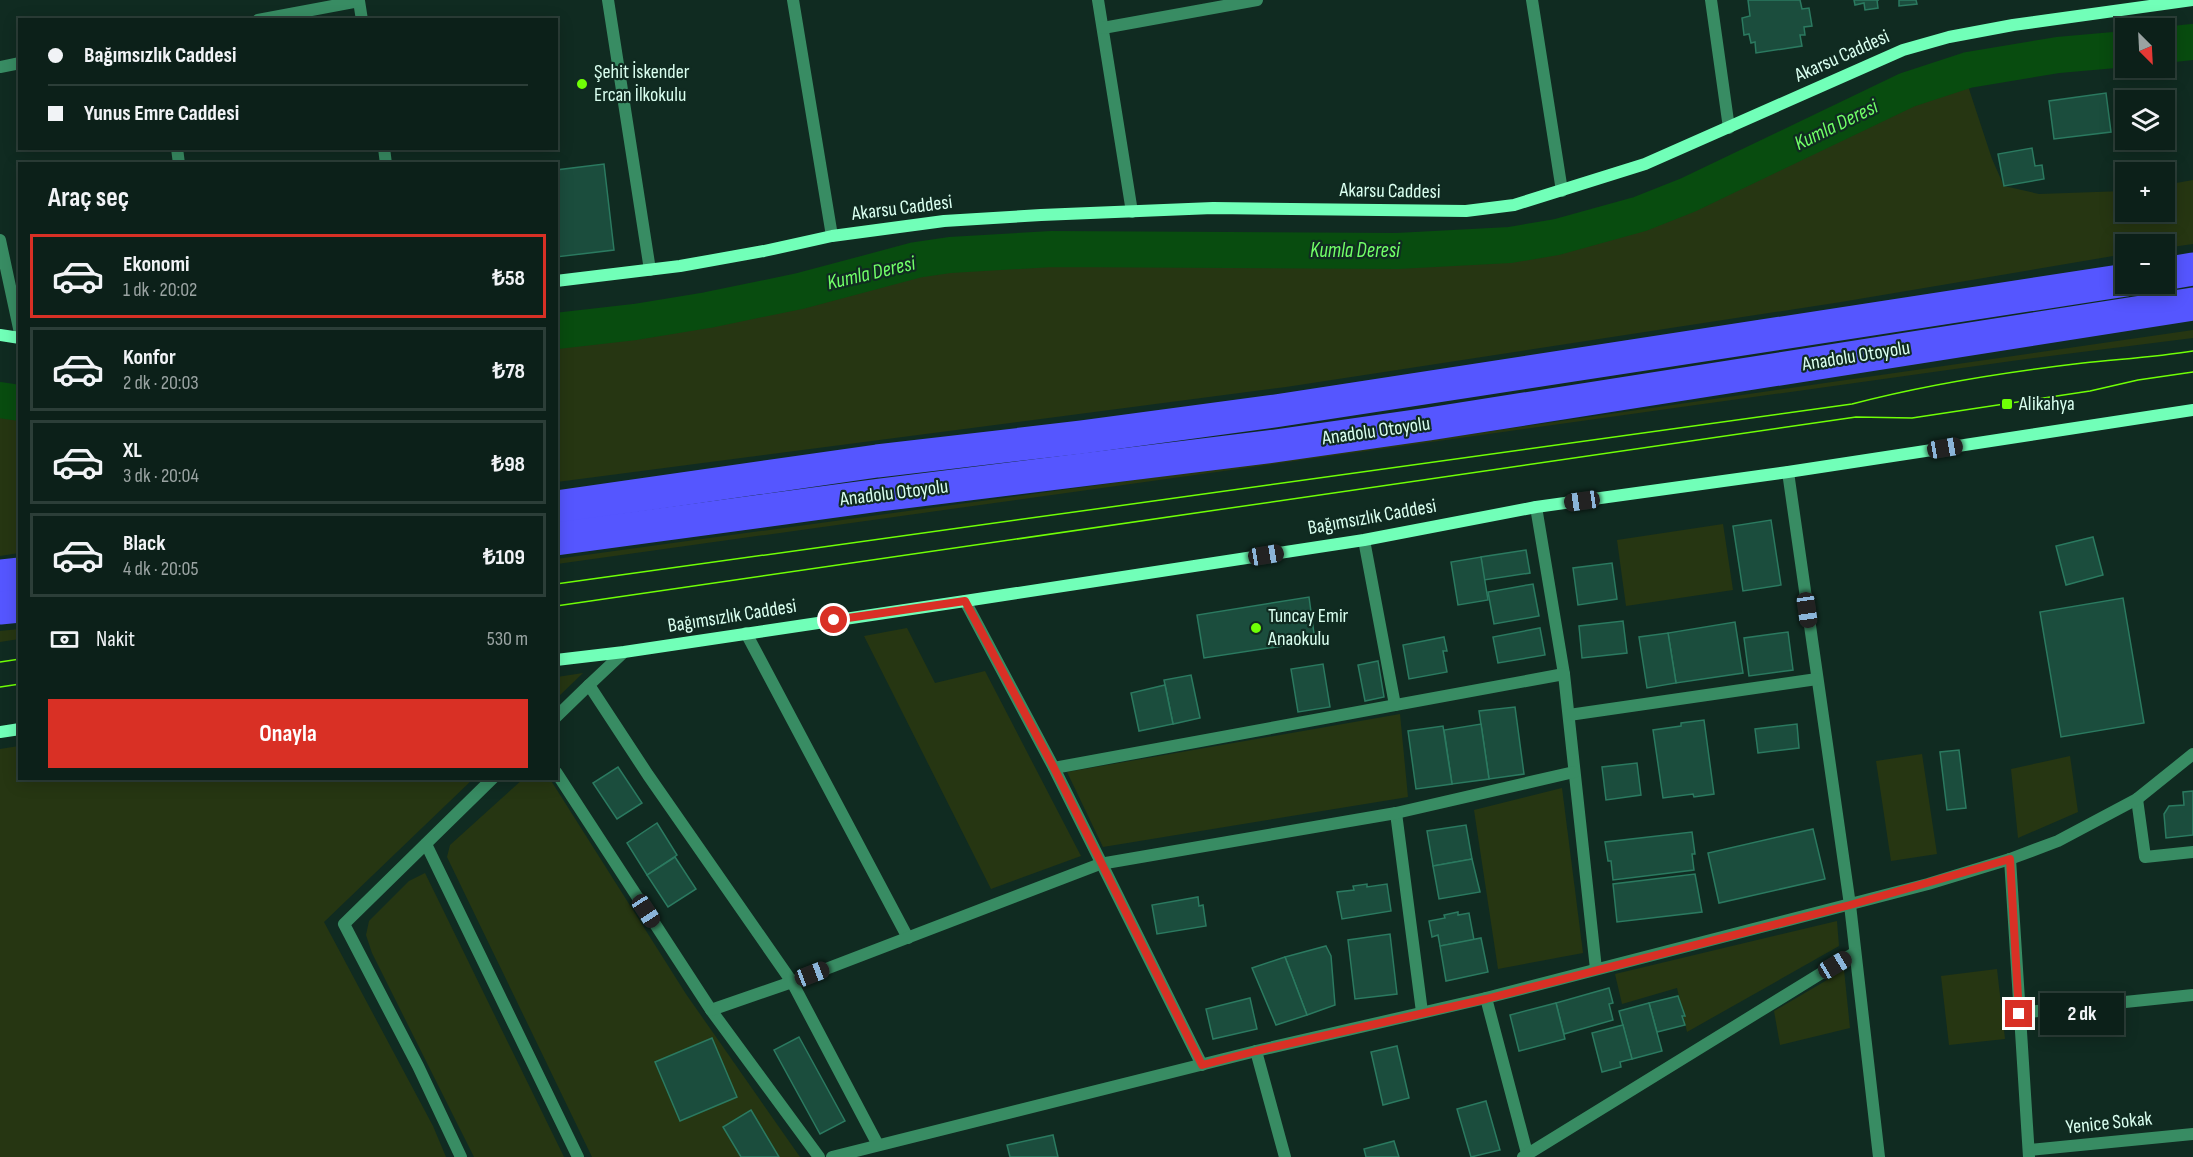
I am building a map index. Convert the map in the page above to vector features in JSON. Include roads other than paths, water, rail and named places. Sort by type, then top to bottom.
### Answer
[{"type":"highway","points":[[2175,272],[2193,269]]},
{"type":"highway","name":"Anadolu Otoyolu","points":[[558,507],[877,461],[1275,411],[2115,282]]},
{"type":"highway","name":"Anadolu Otoyolu","points":[[558,539],[1429,424],[2193,304]]},
{"type":"highway","points":[[0,576],[18,574]]},
{"type":"highway","points":[[0,608],[18,606]]},
{"type":"street","points":[[608,0],[650,270]]},
{"type":"street","points":[[793,0],[832,236]]},
{"type":"street","points":[[1098,0],[1132,212]]},
{"type":"street","points":[[1103,28],[1257,0]]},
{"type":"street","points":[[1532,0],[1562,191]]},
{"type":"street","points":[[1711,0],[1729,128]]},
{"type":"street","name":"Akarsu Caddesi","points":[[558,281],[650,270],[764,251],[832,236],[944,221],[1041,214],[1213,208],[1466,211],[1514,205],[1645,164],[1903,50],[1949,37],[2013,25],[2193,0]]},
{"type":"street","points":[[269,18],[359,1],[362,18]]},
{"type":"street","points":[[0,67],[18,63]]},
{"type":"street","points":[[0,240],[18,324]]},
{"type":"street","points":[[0,335],[18,338]]},
{"type":"street","name":"Bağımsızlık Caddesi","points":[[558,660],[965,601],[1364,540],[1536,507],[1788,472],[2193,410]]},
{"type":"street","points":[[1788,472],[1850,905],[1879,1157]]},
{"type":"street","points":[[1536,507],[1564,674],[1596,969]]},
{"type":"street","points":[[1364,540],[1395,705]]},
{"type":"street","points":[[965,601],[1054,768],[1202,1065]]},
{"type":"street","points":[[746,633],[908,938]]},
{"type":"street","points":[[558,715],[624,652]]},
{"type":"street","points":[[1054,768],[1564,674]]},
{"type":"street","points":[[1569,715],[1817,679]]},
{"type":"street","points":[[589,685],[648,775],[792,982],[878,1145]]},
{"type":"street","points":[[0,732],[18,729]]},
{"type":"street","points":[[832,1157],[1256,1051],[1486,999],[1850,905],[2010,859],[2058,841],[2137,799],[2193,754]]},
{"type":"street","points":[[711,1010],[792,982],[1100,864],[1396,813],[1574,772]]},
{"type":"street","points":[[558,775],[711,1010],[819,1157]]},
{"type":"street","points":[[460,1157],[418,1066],[344,924],[491,780]]},
{"type":"street","points":[[2137,799],[2145,856],[2193,852]]},
{"type":"street","points":[[1396,813],[1422,1012]]},
{"type":"street","points":[[426,844],[578,1157]]},
{"type":"street","points":[[2010,859],[2029,1154]]},
{"type":"street","points":[[1486,999],[1526,1156],[1854,953]]},
{"type":"street","points":[[2019,1014],[2193,995]]},
{"type":"street","points":[[1256,1051],[1285,1157]]},
{"type":"street","name":"Yenice Sokak","points":[[2029,1154],[2193,1134]]},
{"type":"waterway","name":"Kumla Deresi","points":[[2175,44],[2193,42]]},
{"type":"waterway","name":"Kumla Deresi","points":[[558,331],[635,322],[708,310],[800,291],[916,260],[950,255],[1052,249],[1397,251],[1510,245],[1557,237],[1640,214],[1688,195],[1907,90],[1968,70],[2058,55],[2115,50]]},
{"type":"waterway","name":"Kumla Deresi","points":[[0,400],[18,403]]},
{"type":"tram line","points":[[558,584],[1852,404],[1967,379],[2025,370],[2193,351]]},
{"type":"tram line","points":[[558,606],[1856,417],[1912,418],[2090,391],[2138,380],[2193,372]]},
{"type":"tram line","points":[[0,662],[18,659]]},
{"type":"tram line","points":[[0,687],[18,684]]},
{"type":"place","name":"Şehit İskender Ercan İlkokulu","points":[[582,84]]},
{"type":"place","name":"Alikahya","points":[[2007,404]]},
{"type":"place","name":"Tuncay Emir Anaokulu","points":[[1256,628]]}]
